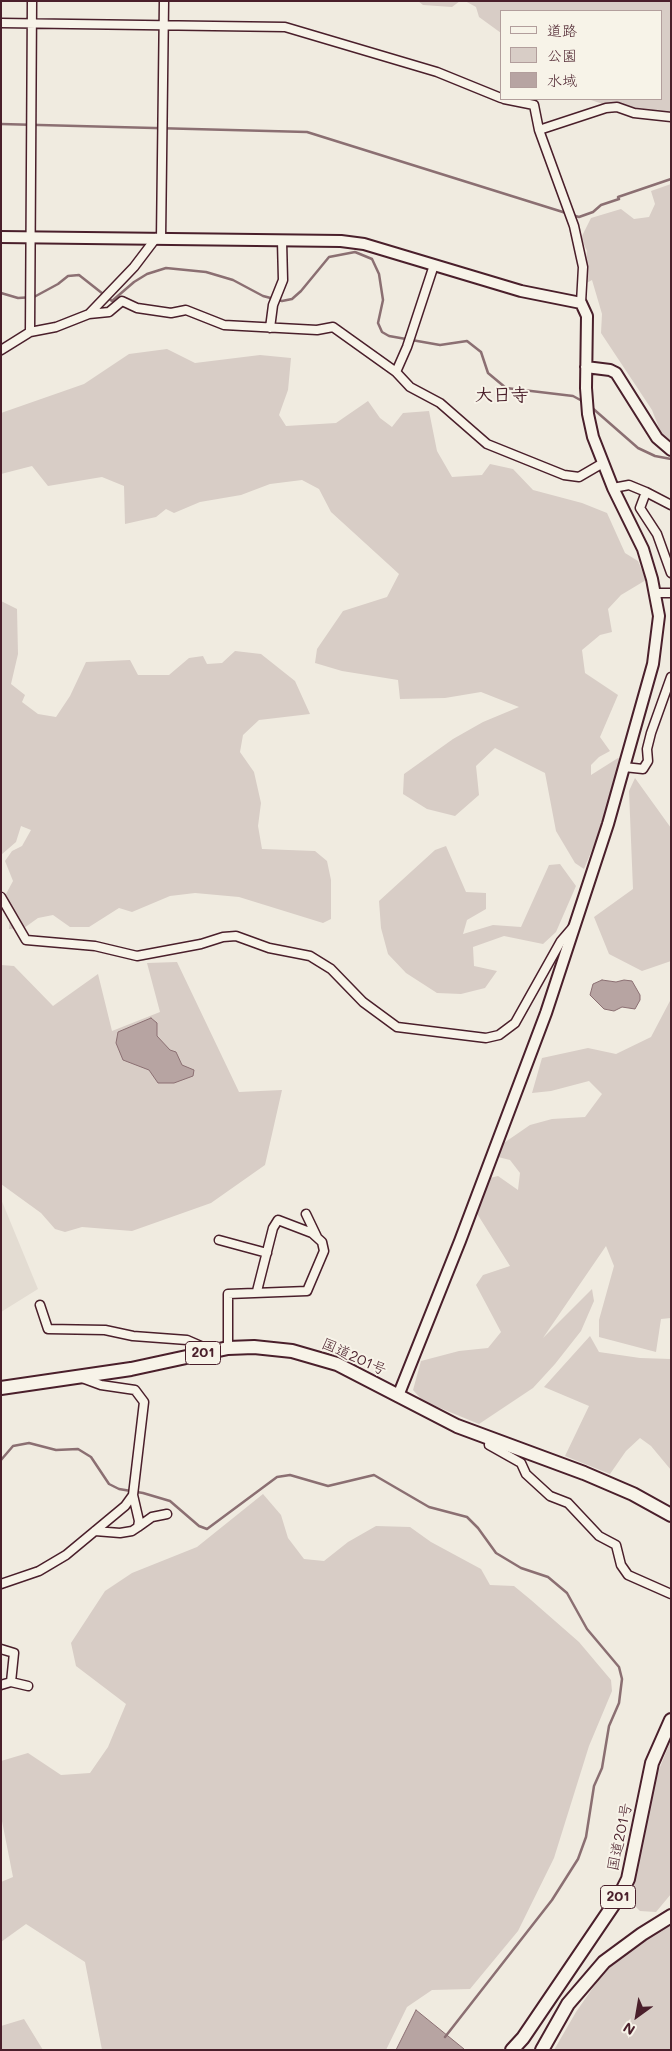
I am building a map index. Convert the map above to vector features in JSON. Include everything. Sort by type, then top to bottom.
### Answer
[{"type":"highway","name":"国道201号","points":[[1,1388],[31,1382],[132,1369],[228,1348],[276,1349],[316,1356],[337,1364],[457,1426],[490,1437],[633,1494],[671,1515]]},
{"type":"highway","name":"国道201号","points":[[512,2050],[528,2030],[620,1895],[628,1880],[652,1763],[671,1720]]},
{"type":"highway","points":[[542,2050],[568,2004],[604,1962],[642,1934],[671,1916]]},
{"type":"street","points":[[30,332],[29,237],[32,1]]},
{"type":"street","points":[[89,314],[158,239],[164,1]]},
{"type":"street","points":[[1,23],[285,26],[437,72],[500,98]]},
{"type":"street","points":[[398,1396],[460,1241],[578,922],[653,664],[659,616],[656,593],[643,549],[613,488],[593,437],[586,395],[587,316],[581,303],[583,267],[574,226],[538,130],[534,105],[509,100]]},
{"type":"street","points":[[538,130],[606,108],[617,107],[643,115],[671,117]]},
{"type":"street","points":[[1,237],[341,241],[364,244],[521,291],[581,303]]},
{"type":"street","points":[[270,328],[273,305],[283,280],[282,241]]},
{"type":"street","points":[[396,372],[407,347],[434,265]]},
{"type":"street","points":[[1,350],[30,332],[56,327],[89,314],[109,312],[122,301],[137,308],[171,313],[186,310],[224,325],[317,330],[333,327],[396,372],[410,387],[440,403],[488,444],[564,475],[579,477],[603,463]]},
{"type":"street","points":[[586,367],[610,370],[616,373],[657,438],[671,450]]},
{"type":"street","points":[[613,488],[628,485],[671,505]]},
{"type":"street","points":[[646,492],[640,508],[657,534],[671,573]]},
{"type":"street","points":[[656,593],[671,593]]},
{"type":"street","points":[[624,767],[643,769],[648,761],[647,749],[651,733],[671,678]]},
{"type":"street","points":[[1,897],[26,940],[94,946],[137,956],[201,944],[223,936],[236,936],[268,948],[310,956],[331,969],[363,1002],[397,1027],[486,1038],[499,1035],[515,1023],[561,941],[578,922]]},
{"type":"street","points":[[228,1348],[228,1294],[257,1291],[307,1291],[324,1251],[306,1214]]},
{"type":"street","points":[[257,1291],[273,1228],[278,1220],[312,1233],[318,1238]]},
{"type":"street","points":[[219,1240],[267,1253]]},
{"type":"street","points":[[40,1305],[48,1329],[106,1330],[134,1336],[186,1340],[212,1351]]},
{"type":"street","points":[[80,1377],[101,1385],[136,1390],[144,1402],[133,1495],[139,1521],[138,1527]]},
{"type":"street","points":[[490,1437],[489,1445],[522,1463],[526,1474],[550,1496],[568,1503],[599,1536],[616,1545],[621,1565],[628,1575],[671,1594]]},
{"type":"street","points":[[1,1584],[39,1571],[66,1555],[125,1506],[133,1495]]},
{"type":"street","points":[[96,1531],[120,1533],[132,1531],[152,1517],[167,1514]]},
{"type":"street","points":[[1,1649],[14,1653],[11,1682]]},
{"type":"street","points":[[1,1685],[11,1682],[28,1686]]},
{"type":"shaded area","points":[[1,1199],[38,1289],[1,1312]]},
{"type":"green space","points":[[418,1],[460,1],[452,7],[423,5]]},
{"type":"green space","points":[[465,1],[671,1],[671,113],[663,121],[641,117],[591,100],[662,100],[662,10],[500,10],[500,32],[479,17],[476,7]]},
{"type":"green space","points":[[671,184],[671,446],[665,443],[652,410],[601,333],[602,314],[592,280],[583,285],[587,251],[581,238],[591,218],[621,209],[634,219],[649,217],[655,204],[651,191]]},
{"type":"green space","points":[[167,349],[195,363],[260,355],[291,358],[288,390],[279,415],[286,426],[336,423],[368,401],[380,418],[392,427],[403,413],[429,411],[437,451],[452,477],[482,475],[490,464],[513,469],[533,490],[582,503],[607,513],[625,553],[638,561],[646,580],[621,595],[608,609],[612,632],[600,635],[582,650],[585,673],[618,695],[600,737],[610,751],[599,757],[591,765],[591,775],[618,758],[628,763],[584,869],[575,863],[556,831],[545,773],[495,748],[476,766],[479,795],[455,816],[427,809],[403,794],[404,774],[453,739],[483,722],[519,707],[481,692],[445,698],[400,699],[398,680],[342,671],[315,663],[317,649],[343,611],[387,597],[399,574],[331,512],[319,489],[302,480],[270,484],[241,495],[200,502],[174,513],[166,509],[156,517],[125,524],[124,486],[102,477],[48,486],[32,466],[1,474],[1,413],[84,384],[129,354]]},
{"type":"green space","points":[[1,601],[17,609],[18,654],[11,684],[25,695],[22,702],[38,714],[56,717],[70,696],[86,662],[130,660],[138,675],[169,675],[189,658],[203,656],[207,664],[222,663],[235,651],[261,654],[295,681],[310,714],[259,720],[243,735],[240,752],[254,772],[261,803],[258,826],[262,849],[315,851],[327,861],[331,880],[331,919],[323,923],[239,897],[195,893],[170,896],[132,912],[119,908],[89,927],[70,927],[53,915],[38,918],[24,928],[9,929],[10,916],[6,894],[13,881],[5,861],[12,851],[22,846],[31,830],[21,826],[16,842],[1,855]]},
{"type":"green space","points":[[635,778],[671,828],[671,961],[642,971],[609,954],[594,917],[633,889],[629,791]]},
{"type":"green space","points":[[446,846],[466,892],[486,893],[486,909],[467,920],[463,934],[493,925],[521,927],[549,865],[560,864],[576,886],[556,932],[543,944],[504,936],[473,947],[474,966],[497,971],[485,988],[461,994],[437,993],[406,973],[388,954],[381,928],[379,901],[435,850]]},
{"type":"green space","points":[[177,962],[239,1092],[282,1090],[265,1165],[211,1203],[132,1231],[82,1227],[65,1232],[55,1229],[41,1213],[1,1184],[1,965],[14,966],[53,1006],[98,974],[112,1031],[160,1012],[147,963]]},
{"type":"green space","points":[[671,999],[671,1318],[661,1319],[656,1352],[599,1337],[599,1320],[614,1266],[606,1246],[543,1338],[592,1289],[594,1301],[581,1331],[533,1388],[479,1424],[423,1401],[413,1390],[421,1361],[459,1351],[488,1348],[501,1332],[476,1285],[483,1275],[510,1266],[476,1212],[482,1180],[498,1176],[518,1190],[520,1173],[510,1160],[494,1156],[498,1147],[530,1125],[552,1119],[585,1117],[602,1094],[589,1081],[551,1091],[532,1093],[542,1058],[588,1048],[616,1054],[651,1037]]},
{"type":"green space","points":[[590,1336],[599,1352],[640,1358],[671,1359],[671,1470],[651,1446],[640,1438],[626,1451],[610,1474],[565,1456],[589,1406],[544,1387]]},
{"type":"green space","points":[[263,1494],[281,1515],[288,1538],[304,1559],[324,1561],[348,1542],[376,1526],[410,1527],[431,1542],[481,1569],[490,1585],[514,1586],[579,1642],[611,1680],[612,1691],[589,1746],[554,1858],[518,1931],[470,1989],[432,1990],[407,2007],[386,2050],[102,2050],[85,1962],[26,1924],[1,1942],[1,1882],[13,1877],[1,1816],[1,1761],[28,1753],[61,1775],[90,1773],[108,1747],[126,1704],[76,1666],[71,1643],[105,1591],[132,1573],[197,1547]]},
{"type":"green space","points":[[671,1740],[671,1894],[656,1912],[640,1911],[630,1901],[625,1853]]},
{"type":"green space","points":[[671,1922],[671,2050],[554,2050],[576,2012],[604,1972],[654,1932]]},
{"type":"green space","points":[[24,2019],[43,2050],[1,2050],[1,2026]]},
{"type":"water","points":[[602,980],[616,982],[632,981],[640,995],[640,1000],[635,1009],[622,1007],[614,1011],[604,1009],[590,995],[593,984]]},
{"type":"water","points":[[151,1018],[157,1023],[157,1036],[170,1050],[176,1052],[182,1065],[194,1070],[193,1076],[174,1083],[158,1083],[149,1070],[123,1060],[116,1043],[118,1032]]},
{"type":"water","points":[[416,2010],[464,2049],[465,2050],[396,2050]]},
{"type":"waterway","points":[[1,124],[307,132],[566,213]]},
{"type":"waterway","points":[[572,215],[579,217],[593,212],[601,205],[619,199],[618,197],[671,179]]},
{"type":"waterway","points":[[1,293],[18,298],[34,297],[58,284],[68,276],[79,275],[112,301],[134,282],[147,274],[166,268],[206,272],[233,280],[263,296],[282,301],[292,299],[301,291],[329,257],[355,252],[372,259],[379,274],[383,300],[378,323],[382,332],[389,336],[440,345],[467,341],[481,352],[488,373],[506,388],[573,396],[584,402]]},
{"type":"waterway","points":[[590,406],[638,448],[655,456],[671,459]]},
{"type":"waterway","points":[[1,1460],[13,1446],[29,1443],[56,1450],[78,1449],[91,1457],[109,1484],[119,1489],[143,1493],[170,1501],[199,1526],[207,1529],[277,1477],[290,1475],[328,1486],[374,1475],[429,1507],[467,1517],[478,1528],[496,1553],[521,1568],[548,1577],[567,1593],[587,1629],[619,1667],[622,1679],[619,1703],[609,1726],[602,1768],[594,1786],[586,1837],[578,1859],[552,1900],[445,2037]]},
{"type":"district","name":"大日寺","points":[[502,395]]}]
